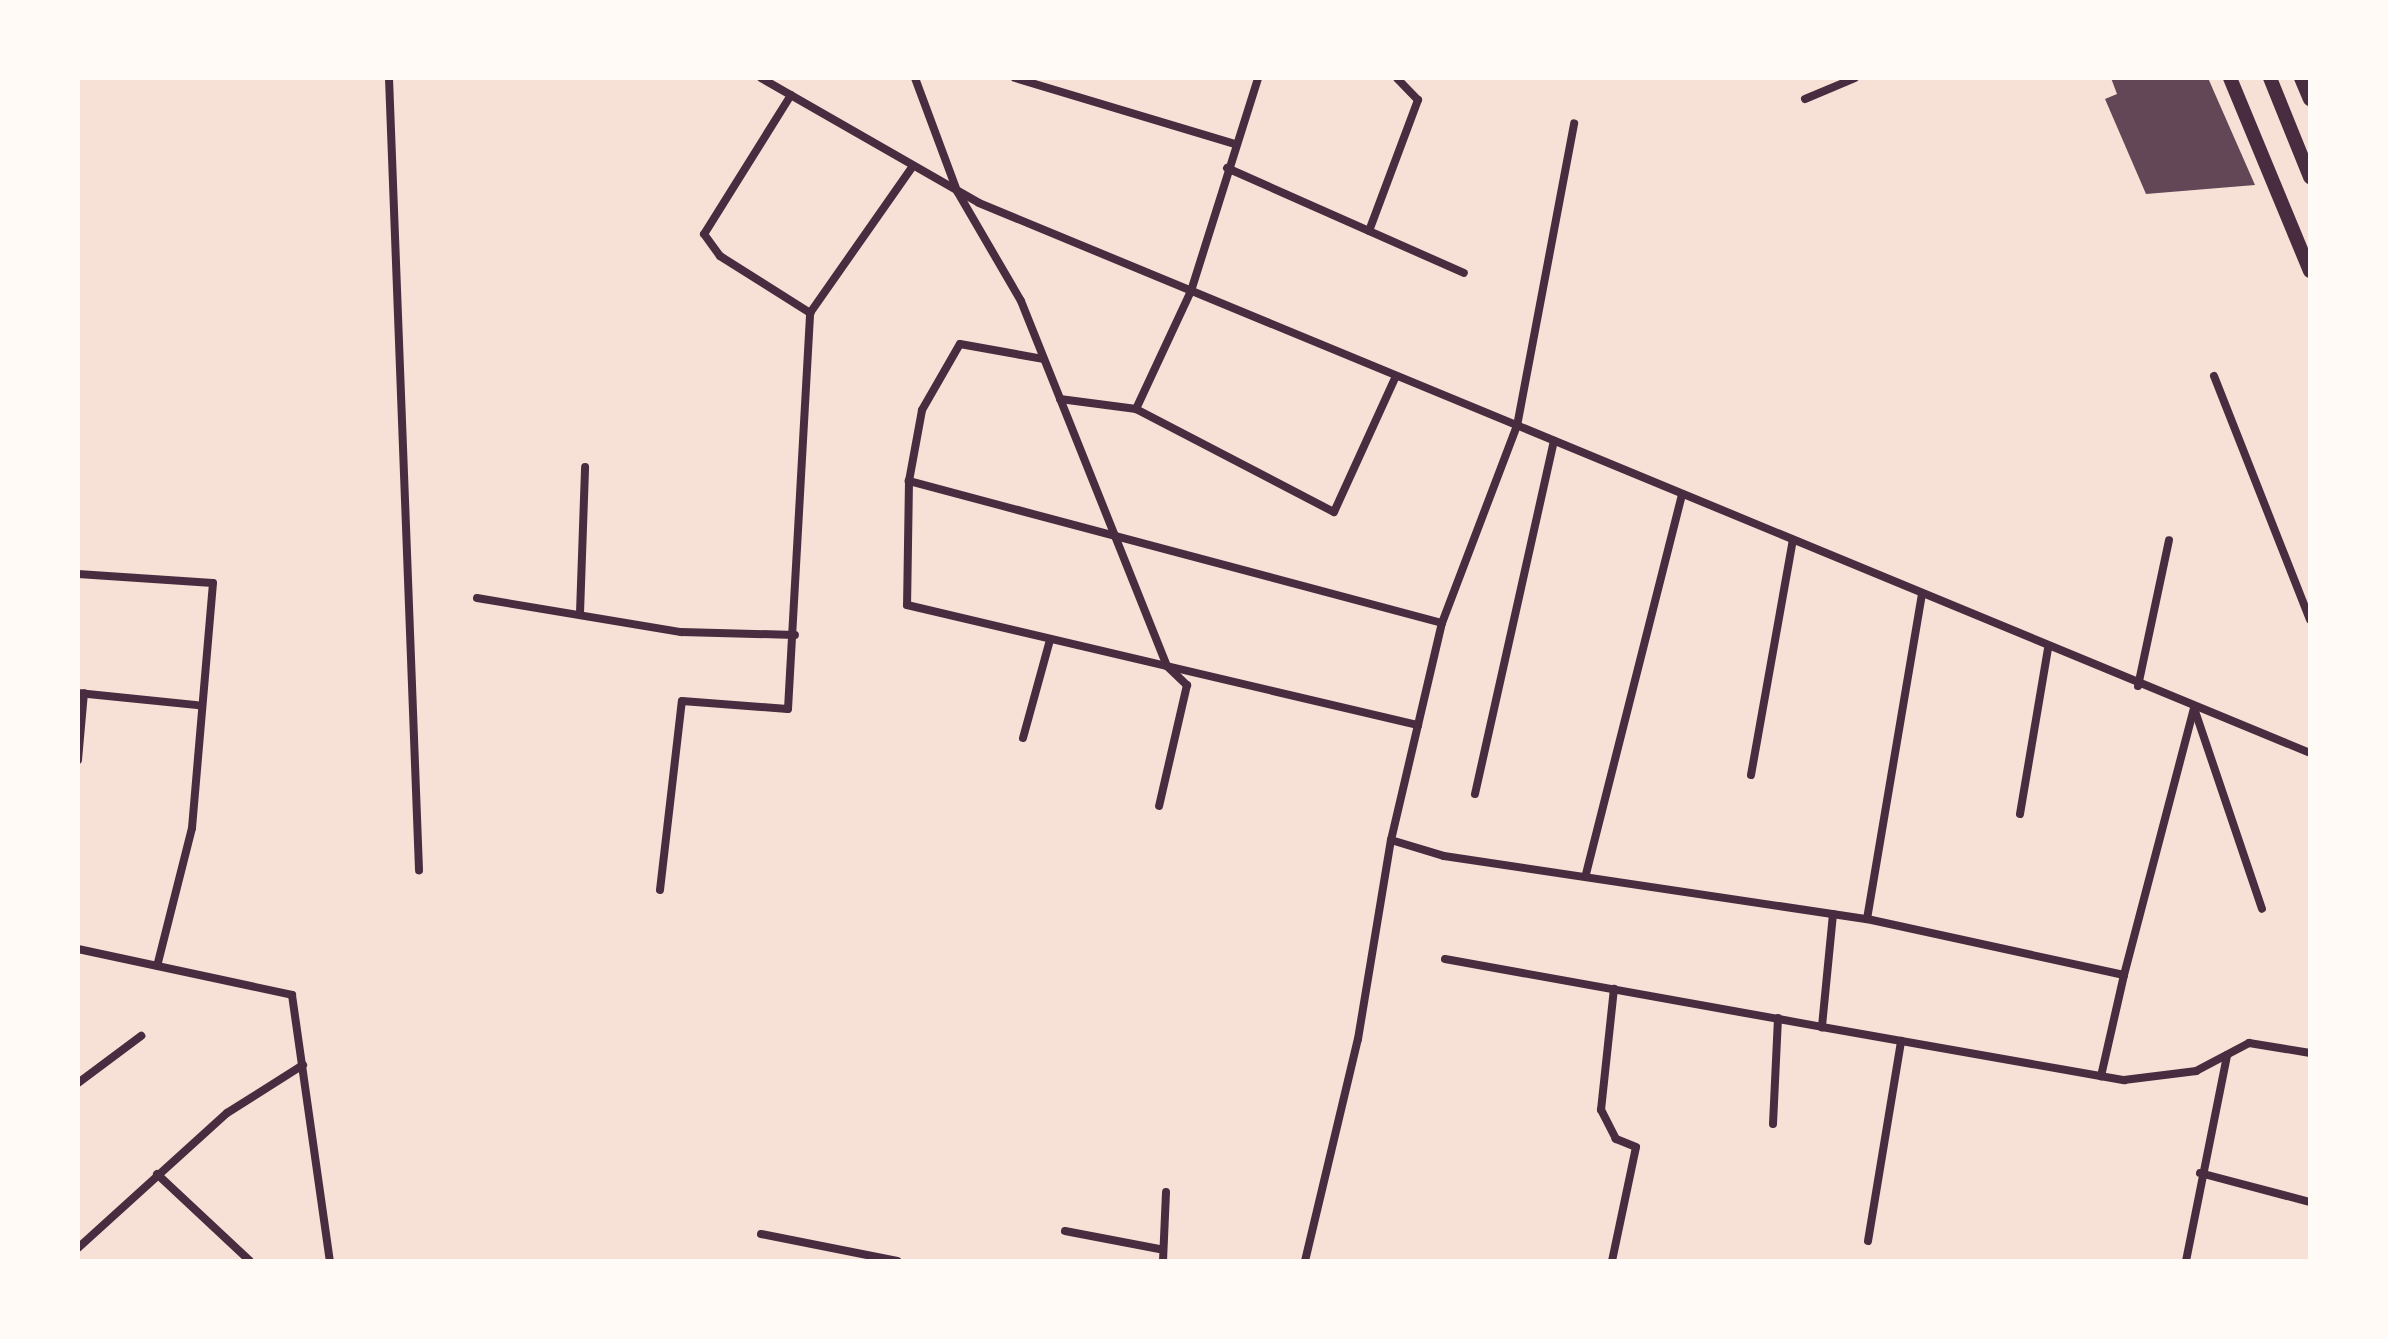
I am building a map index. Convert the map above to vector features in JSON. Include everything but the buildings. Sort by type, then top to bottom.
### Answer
[{"type":"highway","points":[[2230,78],[2310,271]]},
{"type":"highway","points":[[2270,78],[2310,177]]},
{"type":"highway","points":[[2301,78],[2310,99]]},
{"type":"street","points":[[389,78],[419,870]]},
{"type":"street","points":[[761,78],[957,191],[2138,686],[2310,753]]},
{"type":"street","points":[[915,78],[957,191],[1021,301],[1167,666],[1187,685],[1159,806]]},
{"type":"street","points":[[1015,78],[1235,144]]},
{"type":"street","points":[[1136,409],[1191,291],[1227,168],[1258,78]]},
{"type":"street","points":[[1369,231],[1418,100],[1397,78]]},
{"type":"street","points":[[1805,99],[1855,78]]},
{"type":"street","points":[[791,95],[704,234],[720,256],[810,313]]},
{"type":"street","points":[[1305,1261],[1361,1024],[1391,840],[1442,623],[1517,426],[1574,123]]},
{"type":"street","points":[[660,890],[682,701],[788,709],[795,635],[810,313],[913,166]]},
{"type":"street","points":[[1227,168],[1464,273]]},
{"type":"street","points":[[1043,359],[960,344],[922,410],[909,481],[907,605],[1418,725]]},
{"type":"street","points":[[1060,399],[1136,409],[1334,512],[1396,376]]},
{"type":"street","points":[[2214,376],[2310,620]]},
{"type":"street","points":[[1475,794],[1554,441]]},
{"type":"street","points":[[580,613],[585,467]]},
{"type":"street","points":[[909,481],[1442,623]]},
{"type":"street","points":[[1586,874],[1682,494]]},
{"type":"street","points":[[1751,775],[1793,540]]},
{"type":"street","points":[[2138,686],[2169,540]]},
{"type":"street","points":[[78,574],[213,583],[197,705],[192,828],[157,966]]},
{"type":"street","points":[[1867,919],[1922,595]]},
{"type":"street","points":[[477,598],[681,632],[795,635]]},
{"type":"street","points":[[1023,738],[1050,640]]},
{"type":"street","points":[[2020,814],[2048,648]]},
{"type":"street","points":[[78,760],[81,693],[197,705]]},
{"type":"street","points":[[2194,708],[2262,909]]},
{"type":"street","points":[[2101,1076],[2124,975],[2194,708]]},
{"type":"street","points":[[1391,840],[1444,856],[1586,874],[1867,919],[2124,975]]},
{"type":"street","points":[[1822,1027],[1833,914]]},
{"type":"street","points":[[78,949],[292,995],[330,1261]]},
{"type":"street","points":[[1445,959],[2101,1076],[2196,1071],[2249,1043],[2310,1053]]},
{"type":"street","points":[[1612,1261],[1636,1147],[1616,1139],[1601,1110],[1614,989]]},
{"type":"street","points":[[1773,1124],[1778,1018]]},
{"type":"street","points":[[78,1083],[141,1036]]},
{"type":"street","points":[[1868,1241],[1901,1041]]},
{"type":"street","points":[[2186,1261],[2200,1173],[2227,1055]]},
{"type":"street","points":[[78,1248],[227,1113],[303,1065]]},
{"type":"street","points":[[2200,1173],[2310,1202]]},
{"type":"street","points":[[157,1174],[250,1261]]},
{"type":"street","points":[[1163,1261],[1159,1249],[1166,1192]]},
{"type":"street","points":[[1065,1231],[1159,1249]]},
{"type":"street","points":[[761,1234],[897,1261]]}]
